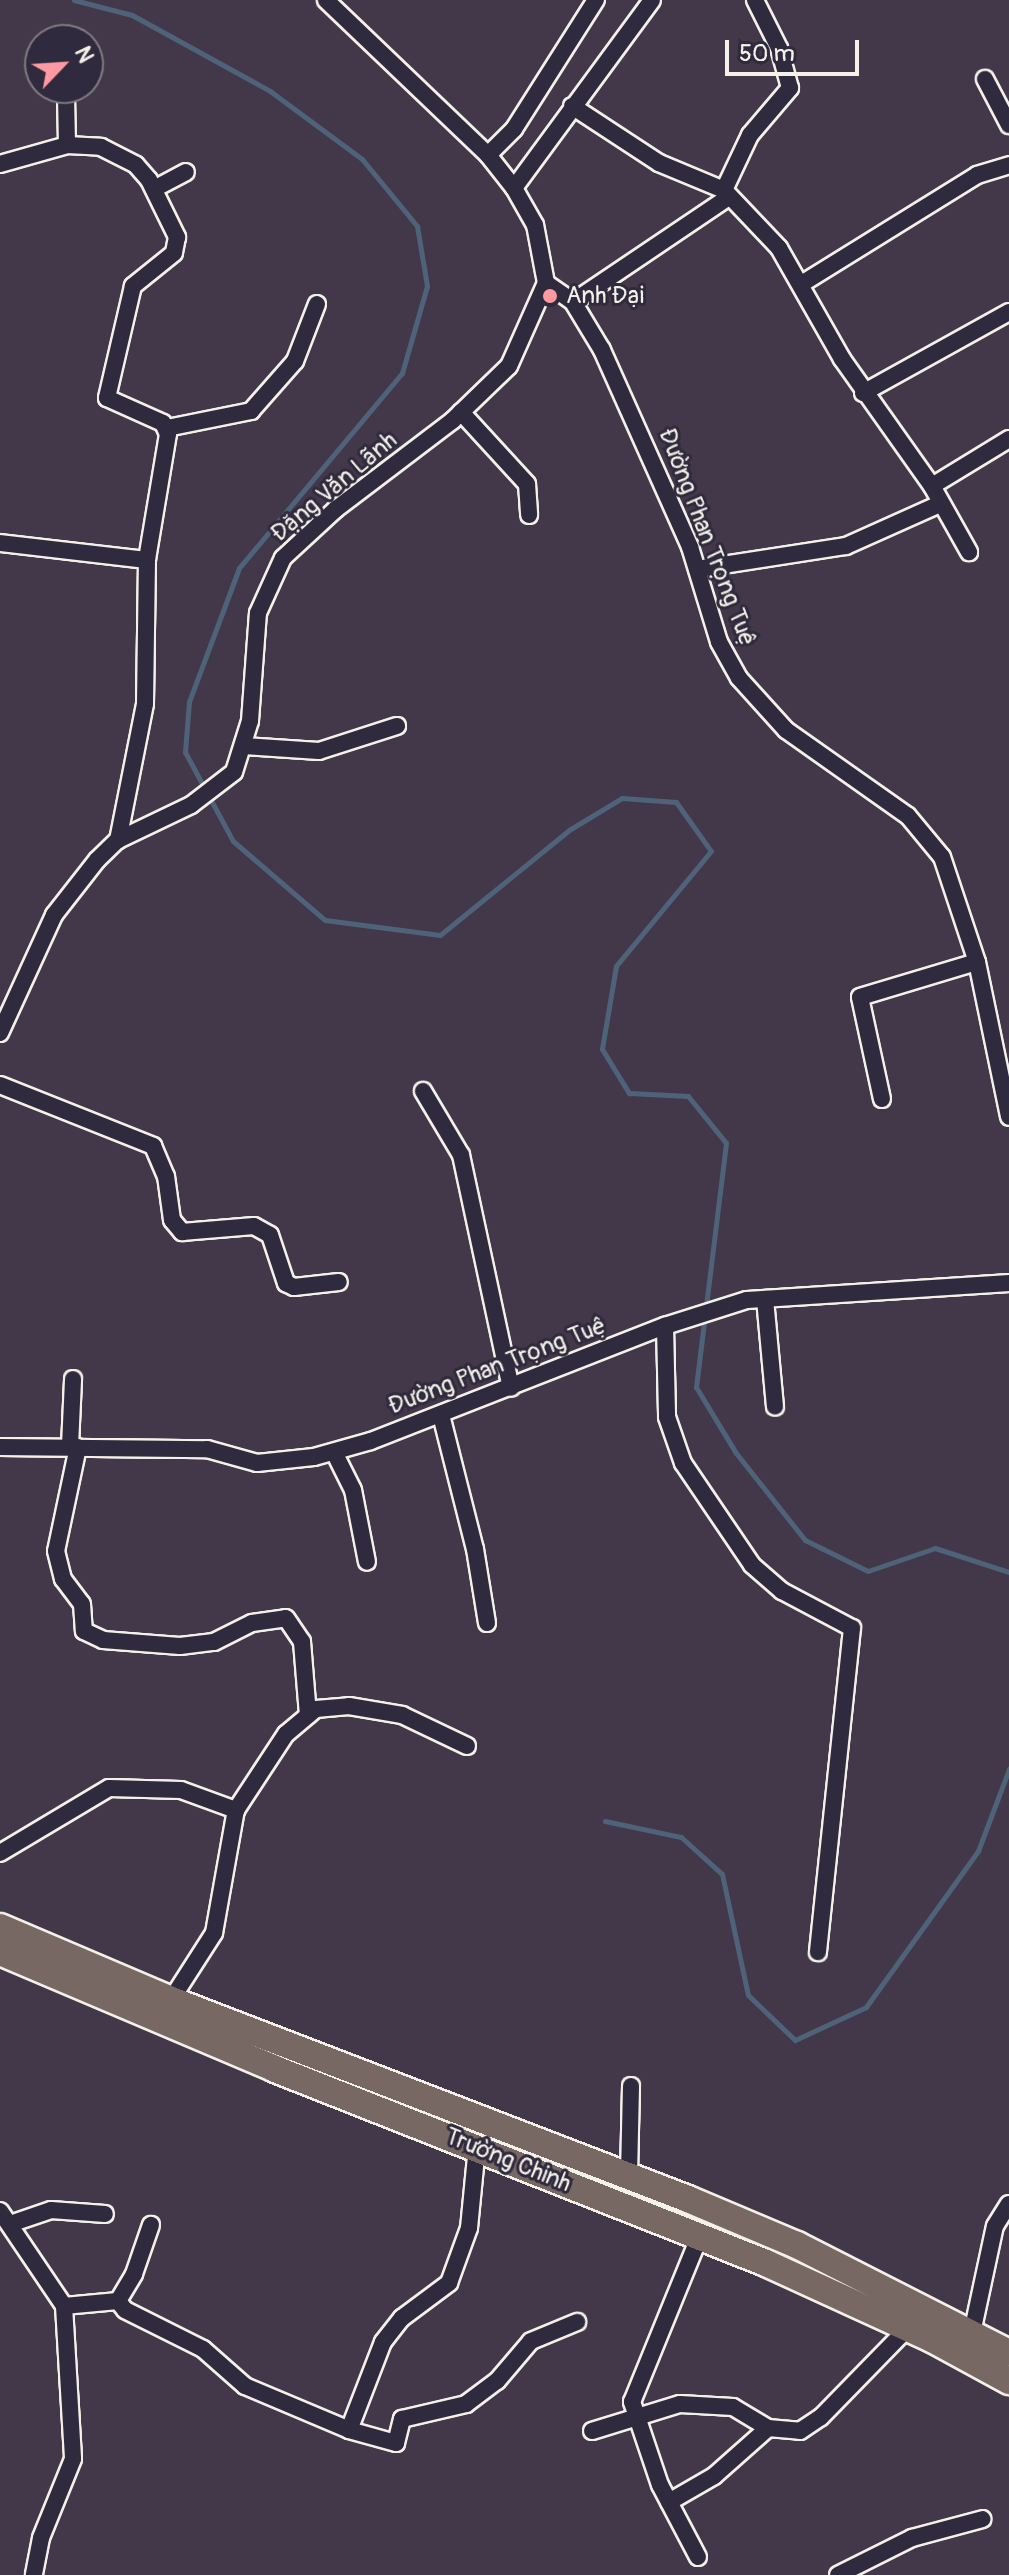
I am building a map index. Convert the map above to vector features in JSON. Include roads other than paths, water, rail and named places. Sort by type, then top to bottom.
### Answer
[{"type":"highway","name":"Trường Chinh","points":[[0,1927],[171,2000],[629,2175],[797,2245],[1009,2353]]},
{"type":"highway","name":"Trường Chinh","points":[[0,1952],[275,2069],[699,2238],[908,2328],[1009,2381]]},
{"type":"street","points":[[326,0],[488,155],[514,188],[535,225],[546,283]]},
{"type":"street","points":[[488,155],[514,129],[596,0]]},
{"type":"street","points":[[514,188],[652,0]]},
{"type":"street","points":[[573,302],[727,193],[750,135],[790,88],[779,48],[755,0]]},
{"type":"street","points":[[985,79],[1009,125]]},
{"type":"street","points":[[66,104],[67,145]]},
{"type":"street","points":[[572,106],[659,163],[727,193],[779,248],[803,283],[863,393],[932,486],[969,552]]},
{"type":"street","points":[[0,164],[67,145],[101,147],[136,165],[154,189],[177,237],[174,253],[133,286],[107,398],[167,428],[251,411],[295,361],[317,304]]},
{"type":"street","points":[[803,283],[977,175],[1009,165]]},
{"type":"street","points":[[154,189],[186,172]]},
{"type":"street","name":"Đường Phan Trọng Tuệ","points":[[546,283],[573,302],[640,431],[697,569],[719,642],[759,703],[786,730],[908,816],[935,845],[956,888],[977,962],[1009,1117]]},
{"type":"street","name":"Đặng Văn Lãnh","points":[[0,1033],[54,915],[118,840],[229,780],[244,746],[258,613],[273,574],[304,536],[461,412],[509,366],[546,283]]},
{"type":"street","points":[[863,393],[1009,312]]},
{"type":"street","points":[[461,412],[527,484],[529,515]]},
{"type":"street","points":[[118,840],[145,704],[147,560],[167,428]]},
{"type":"street","points":[[932,486],[1009,439]]},
{"type":"street","points":[[697,569],[846,546],[940,504]]},
{"type":"street","points":[[0,543],[147,560]]},
{"type":"street","points":[[244,746],[319,751],[397,726]]},
{"type":"street","points":[[882,1099],[860,997],[977,962]]},
{"type":"street","points":[[0,1085],[153,1146],[166,1176],[172,1220],[182,1232],[254,1226],[270,1235],[286,1283],[294,1287],[339,1282]]},
{"type":"street","points":[[423,1091],[461,1155],[511,1388]]},
{"type":"street","name":"Đường Phan Trọng Tuệ","points":[[0,1447],[207,1449],[257,1463],[334,1452],[441,1415],[665,1326],[747,1300],[1009,1283]]},
{"type":"street","points":[[765,1299],[775,1407]]},
{"type":"street","points":[[665,1326],[667,1417],[683,1463],[752,1565],[782,1591],[852,1628],[818,1952]]},
{"type":"street","points":[[73,1379],[74,1446],[56,1551],[63,1579],[82,1604],[84,1631],[103,1640],[180,1646],[214,1642],[252,1623],[286,1618],[302,1642],[308,1715]]},
{"type":"street","points":[[441,1415],[475,1549],[487,1623]]},
{"type":"street","points":[[334,1452],[353,1490],[367,1562]]},
{"type":"street","points":[[171,2000],[214,1933],[236,1810],[286,1734],[308,1715],[349,1706],[380,1710],[467,1746]]},
{"type":"street","points":[[0,1853],[109,1788],[181,1790],[236,1810]]},
{"type":"street","points":[[629,2175],[631,2086]]},
{"type":"street","points":[[349,2430],[383,2342],[402,2318],[449,2283],[469,2228],[477,2147]]},
{"type":"street","points":[[972,2333],[995,2226],[1009,2204]]},
{"type":"street","points":[[34,2575],[41,2538],[73,2459],[64,2306],[5,2217],[51,2210],[105,2214]]},
{"type":"street","points":[[118,2301],[134,2274],[151,2225]]},
{"type":"street","points":[[698,2557],[669,2502],[634,2417],[633,2392],[699,2238]]},
{"type":"street","points":[[118,2301],[125,2310],[203,2349],[245,2386],[349,2430],[396,2443],[402,2419],[466,2404],[497,2381],[531,2341],[577,2322]]},
{"type":"street","points":[[64,2306],[118,2301]]},
{"type":"street","points":[[592,2431],[680,2404],[733,2407],[768,2428],[787,2432],[810,2426],[908,2328]]},
{"type":"street","points":[[669,2502],[714,2476],[768,2428]]},
{"type":"street","points":[[838,2575],[912,2538],[983,2519]]},
{"type":"waterway","points":[[74,0],[132,15],[270,91],[362,159],[417,226],[427,286],[402,373],[239,568],[189,702],[185,752],[233,841],[325,920],[440,935],[569,830],[622,798],[676,802],[711,851],[616,966],[602,1049],[629,1093],[688,1096],[726,1143],[696,1387],[736,1453],[805,1540],[868,1571],[935,1548],[1009,1572]]},
{"type":"waterway","points":[[605,1821],[681,1837],[722,1874],[748,1995],[795,2040],[866,2007],[978,1851],[1009,1769]]},
{"type":"place","name":"Anh Đại","points":[[550,296]]}]
